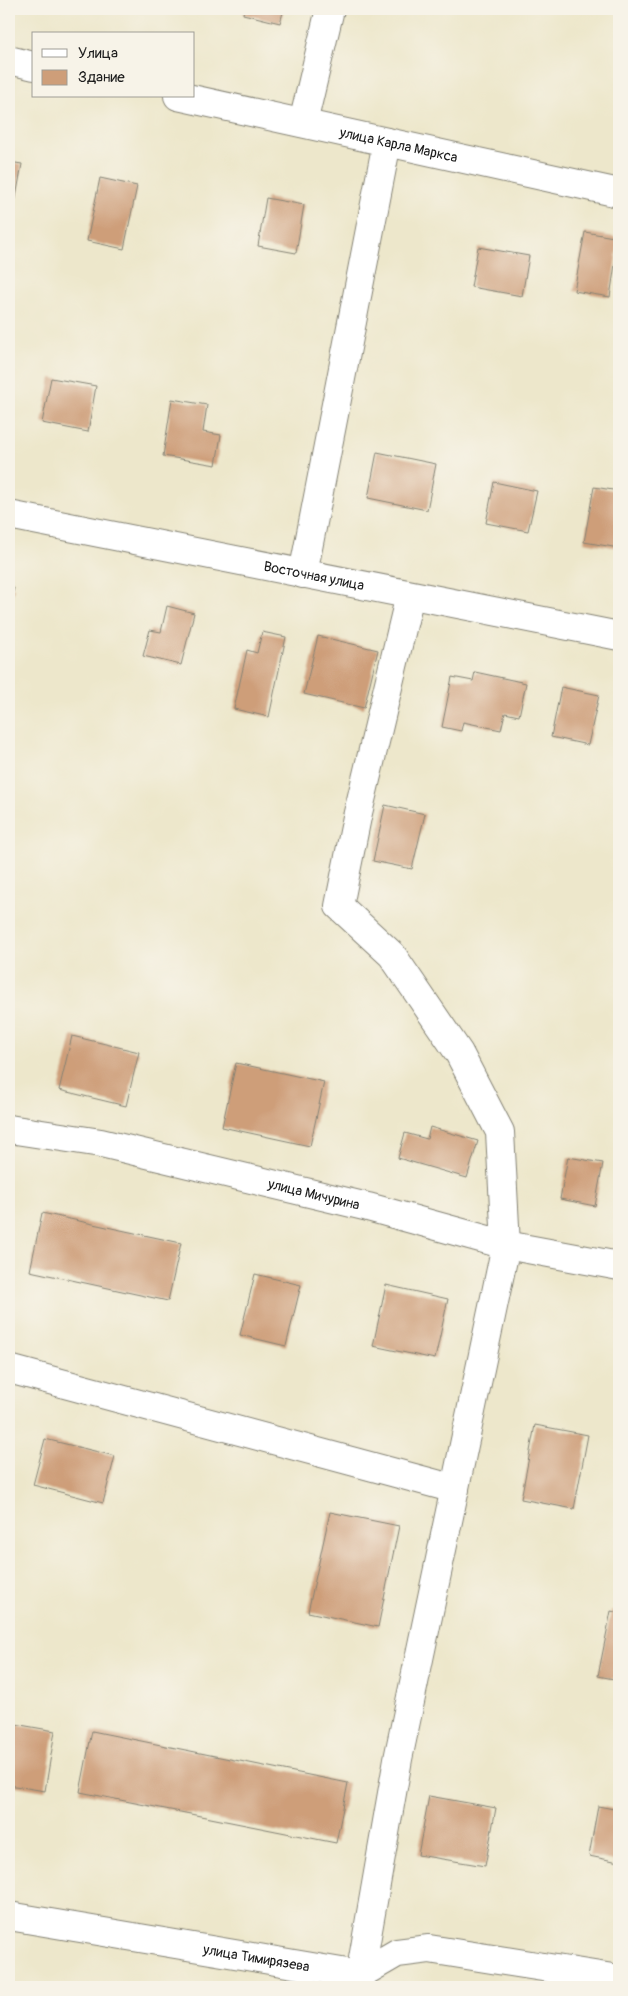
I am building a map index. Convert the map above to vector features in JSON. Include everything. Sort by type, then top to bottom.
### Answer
[{"type":"street","points":[[304,123],[330,9]]},
{"type":"street","points":[[9,60],[32,66]]},
{"type":"street","name":"улица Карла Маркса","points":[[187,98],[619,193]]},
{"type":"street","points":[[302,574],[387,142]]},
{"type":"street","name":"Восточная улица","points":[[9,515],[619,636]]},
{"type":"street","points":[[361,1983],[398,1759],[506,1245],[500,1132],[459,1053],[392,955],[339,906],[357,817],[410,595]]},
{"type":"street","name":"улица Мичурина","points":[[9,1129],[101,1143],[368,1207],[506,1245],[619,1266]]},
{"type":"street","points":[[9,1370],[455,1489]]},
{"type":"street","name":"улица Тимирязева","points":[[9,1916],[361,1983]]},
{"type":"street","points":[[361,1983],[397,1953],[429,1949],[619,1979]]},
{"type":"building","points":[[244,9],[284,9],[280,23],[243,14]]},
{"type":"building","points":[[9,162],[22,164],[11,225],[9,225]]},
{"type":"building","points":[[100,178],[137,186],[124,249],[87,241]]},
{"type":"building","points":[[266,198],[304,205],[296,253],[258,246]]},
{"type":"building","points":[[585,232],[619,238],[610,297],[574,291]]},
{"type":"building","points":[[478,247],[529,256],[522,296],[471,287]]},
{"type":"building","points":[[51,378],[96,386],[88,432],[42,423]]},
{"type":"building","points":[[172,399],[207,405],[203,432],[221,435],[216,465],[163,456]]},
{"type":"building","points":[[377,452],[436,464],[427,510],[368,498]]},
{"type":"building","points":[[494,482],[537,491],[528,531],[486,523]]},
{"type":"building","points":[[594,487],[619,491],[619,548],[584,542]]},
{"type":"building","points":[[9,587],[14,588],[10,606],[9,606]]},
{"type":"building","points":[[167,606],[194,613],[181,665],[143,656],[150,630],[161,632]]},
{"type":"building","points":[[262,632],[286,637],[269,717],[234,709],[247,650],[257,653]]},
{"type":"building","points":[[318,636],[378,650],[364,708],[304,694]]},
{"type":"building","points":[[475,672],[526,683],[519,716],[505,713],[501,730],[463,722],[461,731],[442,727],[452,677],[473,681]]},
{"type":"building","points":[[561,687],[599,695],[588,745],[551,737]]},
{"type":"building","points":[[385,805],[425,814],[412,869],[373,861]]},
{"type":"building","points":[[72,1036],[139,1052],[126,1106],[59,1090]]},
{"type":"building","points":[[236,1063],[324,1082],[310,1146],[222,1127]]},
{"type":"building","points":[[430,1127],[478,1141],[467,1178],[398,1158],[405,1133],[427,1139]]},
{"type":"building","points":[[568,1157],[603,1163],[595,1206],[560,1199]]},
{"type":"building","points":[[42,1213],[181,1243],[168,1301],[30,1271]]},
{"type":"building","points":[[255,1274],[301,1285],[286,1346],[240,1335]]},
{"type":"building","points":[[386,1285],[448,1299],[435,1359],[373,1346]]},
{"type":"building","points":[[535,1425],[588,1435],[574,1509],[521,1499]]},
{"type":"building","points":[[45,1439],[115,1456],[103,1503],[33,1485]]},
{"type":"building","points":[[330,1512],[399,1526],[378,1627],[308,1612]]},
{"type":"building","points":[[611,1611],[619,1613],[619,1680],[598,1676]]},
{"type":"building","points":[[9,1723],[55,1731],[45,1791],[9,1785]]},
{"type":"building","points":[[92,1731],[348,1783],[336,1843],[80,1792]]},
{"type":"building","points":[[429,1796],[496,1808],[485,1866],[418,1855]]},
{"type":"building","points":[[598,1806],[619,1810],[619,1862],[589,1856]]}]
